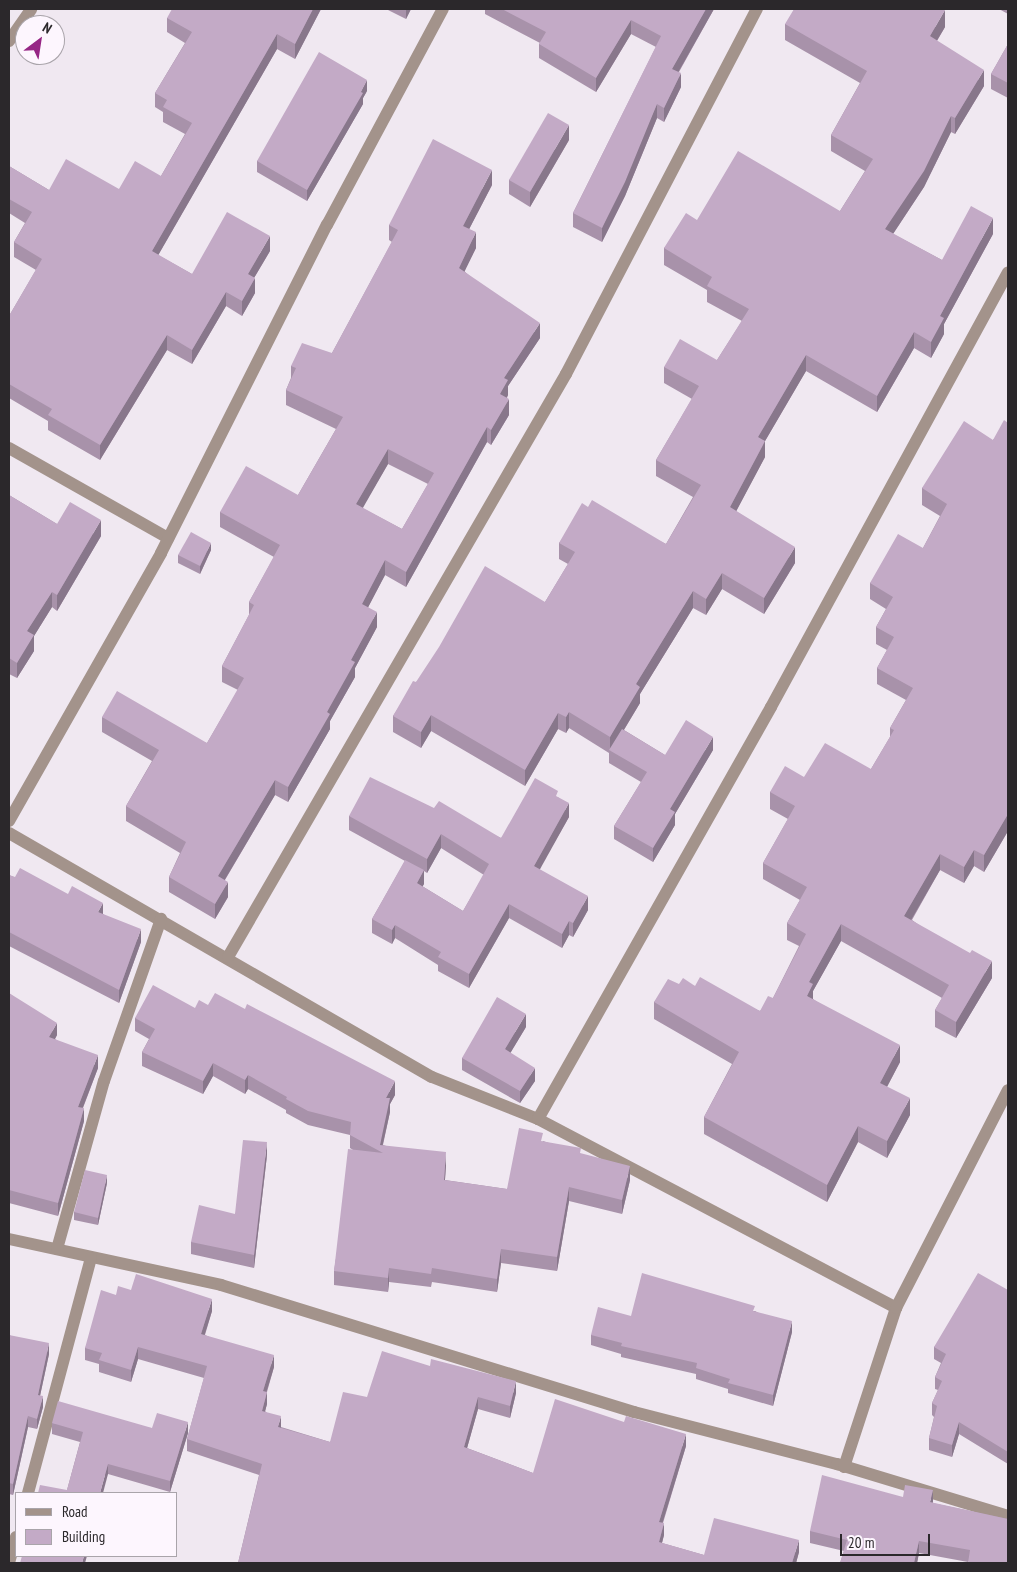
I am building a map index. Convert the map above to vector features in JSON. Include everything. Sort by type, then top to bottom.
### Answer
[{"type":"street","points":[[9,41],[31,9]]},
{"type":"street","points":[[9,821],[168,538],[327,225],[443,9]]},
{"type":"street","points":[[228,957],[566,374],[757,9]]},
{"type":"street","points":[[538,1119],[766,715],[1008,272]]},
{"type":"street","points":[[9,448],[168,538]]},
{"type":"street","points":[[9,833],[228,957],[432,1077],[538,1119],[896,1308]]},
{"type":"street","points":[[57,1249],[104,1081],[161,919]]},
{"type":"street","points":[[844,1467],[896,1308],[1008,1090]]},
{"type":"street","points":[[9,1238],[91,1258],[221,1285],[634,1412],[844,1467],[1008,1516]]},
{"type":"street","points":[[28,1492],[91,1258]]},
{"type":"street","points":[[9,1563],[15,1541]]},
{"type":"building","points":[[172,9],[313,9],[295,44],[277,34],[152,251],[192,274],[227,212],[270,236],[248,274],[255,278],[242,301],[226,292],[192,350],[167,335],[100,445],[48,415],[52,409],[9,384],[9,316],[42,259],[14,242],[32,212],[9,199],[9,166],[49,190],[66,159],[119,189],[135,161],[161,176],[192,123],[163,107],[167,100],[155,93],[192,32],[167,18]]},
{"type":"building","points":[[502,9],[706,9],[672,69],[681,73],[664,108],[657,104],[625,182],[602,228],[573,213],[661,36],[631,20],[596,78],[539,44],[546,32]]},
{"type":"building","points":[[794,9],[942,9],[945,10],[930,36],[984,70],[955,118],[951,116],[924,171],[885,229],[942,260],[971,206],[993,218],[940,316],[944,318],[931,342],[914,332],[877,396],[806,355],[758,437],[765,441],[730,507],[795,547],[764,598],[722,573],[706,599],[693,591],[636,684],[640,687],[610,737],[569,712],[566,717],[558,713],[525,770],[431,715],[421,732],[393,716],[413,681],[416,682],[439,647],[485,566],[545,602],[575,552],[559,543],[582,503],[588,507],[592,500],[666,544],[701,485],[656,460],[699,386],[664,367],[680,339],[717,360],[749,309],[707,286],[712,277],[664,248],[686,213],[697,220],[738,151],[840,211],[873,159],[831,135],[867,71],[785,24]]},
{"type":"building","points":[[1008,44],[1008,83],[991,74]]},
{"type":"building","points":[[319,52],[367,80],[361,92],[363,93],[307,190],[257,161]]},
{"type":"building","points":[[548,113],[569,125],[530,192],[509,180]]},
{"type":"building","points":[[433,139],[492,170],[463,226],[476,232],[459,268],[540,323],[504,378],[508,380],[500,394],[509,399],[491,430],[487,427],[406,572],[385,560],[362,604],[377,612],[351,660],[355,662],[327,712],[330,714],[288,787],[275,780],[218,876],[228,882],[215,904],[169,877],[186,842],[126,806],[159,750],[102,717],[117,691],[207,743],[244,678],[222,666],[254,605],[249,602],[280,545],[220,512],[246,466],[298,495],[343,417],[286,390],[296,368],[291,366],[302,343],[332,353],[398,230],[389,225]],"holes":[[[388,449],[434,473],[402,529],[356,504]]]},
{"type":"building","points":[[1004,420],[1008,423],[1008,814],[984,855],[974,850],[964,867],[940,854],[904,916],[970,953],[972,950],[992,961],[956,1022],[935,1010],[949,985],[841,924],[809,982],[813,984],[807,996],[900,1045],[880,1083],[910,1098],[887,1141],[858,1126],[827,1185],[704,1117],[739,1052],[654,1002],[668,979],[679,984],[683,978],[695,986],[700,977],[760,1011],[768,996],[773,998],[806,934],[787,923],[807,887],[763,863],[795,806],[770,792],[785,766],[804,777],[825,743],[871,769],[894,730],[890,728],[913,688],[877,668],[894,637],[876,627],[893,597],[870,583],[898,534],[923,548],[947,504],[922,488],[964,421],[993,440]]},
{"type":"building","points":[[9,495],[57,524],[70,502],[101,520],[57,595],[52,592],[27,631],[34,635],[17,663],[9,658]]},
{"type":"building","points":[[191,532],[211,543],[200,566],[178,555]]},
{"type":"building","points":[[686,720],[713,737],[670,809],[675,812],[653,848],[614,826],[647,772],[609,750],[622,729],[665,755]]},
{"type":"building","points":[[370,777],[434,808],[439,801],[501,838],[535,778],[558,791],[556,796],[569,803],[534,866],[588,896],[573,923],[569,921],[562,934],[509,904],[469,974],[438,957],[441,952],[395,925],[392,930],[372,919],[405,860],[424,870],[417,883],[463,911],[489,864],[441,834],[427,859],[349,816]]},
{"type":"building","points":[[20,868],[68,894],[72,886],[103,903],[98,912],[141,929],[119,990],[9,932],[9,875],[15,877]]},
{"type":"building","points":[[153,985],[195,1008],[199,1000],[208,1005],[215,993],[245,1009],[247,1004],[395,1081],[386,1098],[390,1098],[380,1145],[446,1152],[444,1180],[507,1189],[519,1128],[543,1133],[541,1141],[581,1148],[580,1153],[630,1166],[622,1200],[569,1187],[557,1257],[501,1249],[497,1279],[432,1268],[431,1274],[389,1268],[388,1278],[334,1271],[348,1149],[383,1153],[350,1135],[351,1122],[308,1111],[248,1075],[245,1080],[213,1063],[203,1081],[142,1052],[155,1029],[135,1018]]},
{"type":"building","points":[[9,993],[57,1023],[49,1037],[98,1055],[78,1107],[84,1108],[58,1203],[9,1190]]},
{"type":"building","points":[[497,997],[526,1014],[505,1049],[535,1068],[520,1091],[462,1058]]},
{"type":"building","points":[[243,1140],[267,1142],[254,1255],[191,1242],[199,1205],[235,1214]]},
{"type":"building","points":[[85,1170],[107,1175],[98,1218],[74,1212]]},
{"type":"building","points":[[642,1273],[755,1306],[753,1311],[792,1321],[773,1395],[728,1383],[730,1379],[696,1368],[697,1363],[621,1346],[622,1343],[591,1335],[598,1307],[631,1316]]},
{"type":"building","points":[[978,1273],[1008,1290],[1008,1452],[959,1422],[952,1445],[929,1438],[937,1406],[932,1403],[942,1381],[935,1377],[946,1354],[934,1347]]},
{"type":"building","points":[[136,1274],[212,1299],[201,1334],[274,1355],[263,1391],[267,1392],[262,1411],[281,1416],[278,1427],[330,1442],[343,1392],[367,1397],[382,1351],[430,1366],[431,1359],[516,1381],[510,1406],[478,1397],[464,1447],[533,1473],[555,1399],[624,1422],[626,1416],[686,1434],[659,1522],[664,1523],[659,1542],[704,1555],[714,1518],[799,1540],[792,1563],[238,1563],[262,1464],[187,1439],[207,1366],[138,1347],[131,1370],[99,1360],[102,1353],[85,1348],[101,1290],[116,1295],[118,1286],[131,1290]]},
{"type":"building","points":[[9,1335],[49,1343],[38,1395],[43,1396],[37,1419],[28,1416],[13,1484],[9,1483]]},
{"type":"building","points":[[58,1401],[152,1428],[157,1413],[188,1422],[170,1481],[108,1464],[100,1492],[38,1492],[40,1485],[67,1490],[83,1432],[52,1423]]},
{"type":"building","points":[[822,1475],[903,1497],[905,1485],[933,1490],[930,1502],[1008,1519],[1008,1563],[968,1563],[970,1550],[919,1541],[914,1563],[840,1563],[847,1540],[810,1531]]},
{"type":"building","points":[[22,1557],[84,1557],[82,1563],[20,1563]]}]
